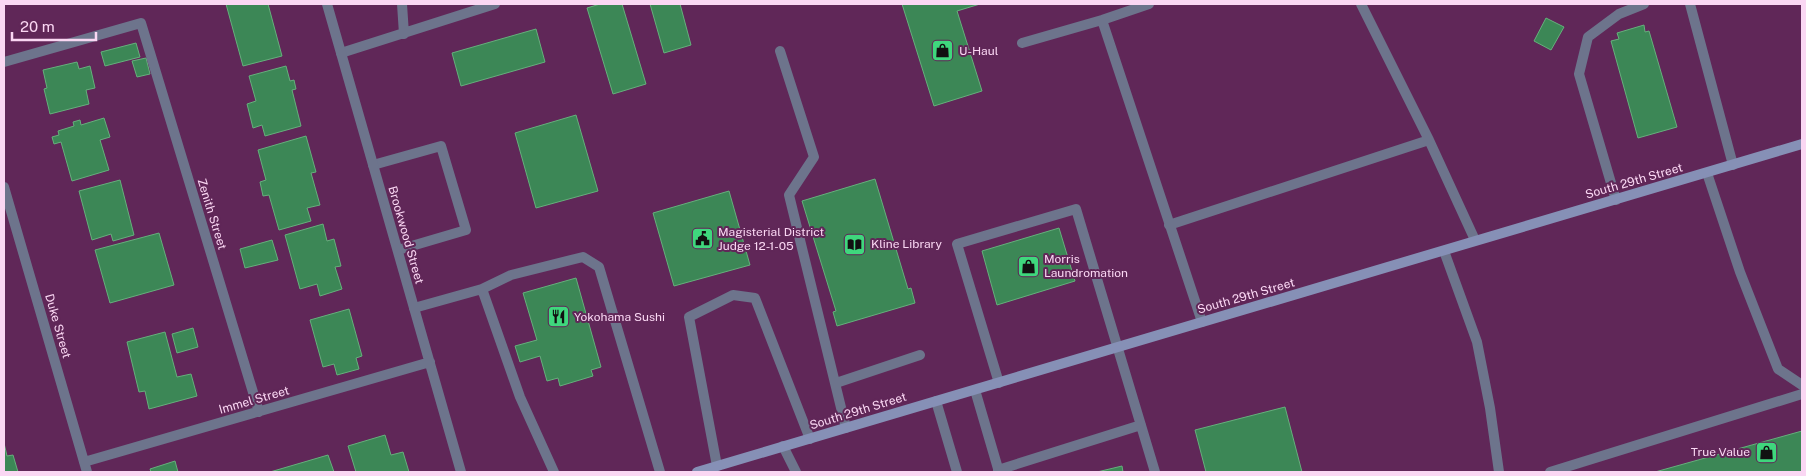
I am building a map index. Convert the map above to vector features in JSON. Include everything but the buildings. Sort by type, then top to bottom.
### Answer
[{"type":"street","name":"Brookwood Street","points":[[327,4],[462,472]]},
{"type":"street","points":[[402,4],[404,34]]},
{"type":"street","points":[[341,54],[494,4]]},
{"type":"street","points":[[1022,43],[1149,4]]},
{"type":"street","points":[[1362,4],[1429,140],[1475,240]]},
{"type":"street","points":[[1616,200],[1579,74],[1588,37],[1620,14],[1644,4]]},
{"type":"street","points":[[1690,4],[1733,165]]},
{"type":"street","points":[[1102,20],[1168,225],[1202,322]]},
{"type":"street","name":"Zenith Street","points":[[4,62],[141,23],[259,412]]},
{"type":"street","points":[[780,51],[814,157],[789,196],[846,428]]},
{"type":"street","points":[[1168,225],[1429,140]]},
{"type":"street","name":"South 29th Street","points":[[697,472],[1802,144]]},
{"type":"street","points":[[373,166],[441,146],[466,230],[398,250]]},
{"type":"street","points":[[1707,173],[1740,272],[1778,369],[1802,385]]},
{"type":"street","name":"Duke Street","points":[[4,187],[86,467]]},
{"type":"street","points":[[999,383],[957,244],[1076,209],[1155,472]]},
{"type":"street","points":[[1444,251],[1477,342],[1490,408],[1499,472]]},
{"type":"street","points":[[414,308],[482,289],[511,275],[583,257],[599,267],[660,472]]},
{"type":"street","points":[[482,289],[520,397],[554,472]]},
{"type":"street","points":[[717,466],[689,317],[733,295],[755,298],[810,439]]},
{"type":"street","points":[[836,383],[920,355]]},
{"type":"street","name":"Immel Street","points":[[86,467],[259,412],[430,362]]},
{"type":"street","points":[[975,390],[999,471],[1141,425]]},
{"type":"street","points":[[1550,472],[1802,394]]},
{"type":"street","points":[[936,401],[957,472]]},
{"type":"street","points":[[783,446],[796,472]]},
{"type":"place","name":"U-Haul","points":[[943,51]]},
{"type":"place","name":"Magisterial District Judge 12-1-05","points":[[702,239]]},
{"type":"place","name":"Kline Library","points":[[855,244]]},
{"type":"place","name":"Morris Laundromation","points":[[1028,266]]},
{"type":"place","name":"Yokohama Sushi","points":[[558,317]]},
{"type":"place","name":"True Value","points":[[1766,452]]}]
